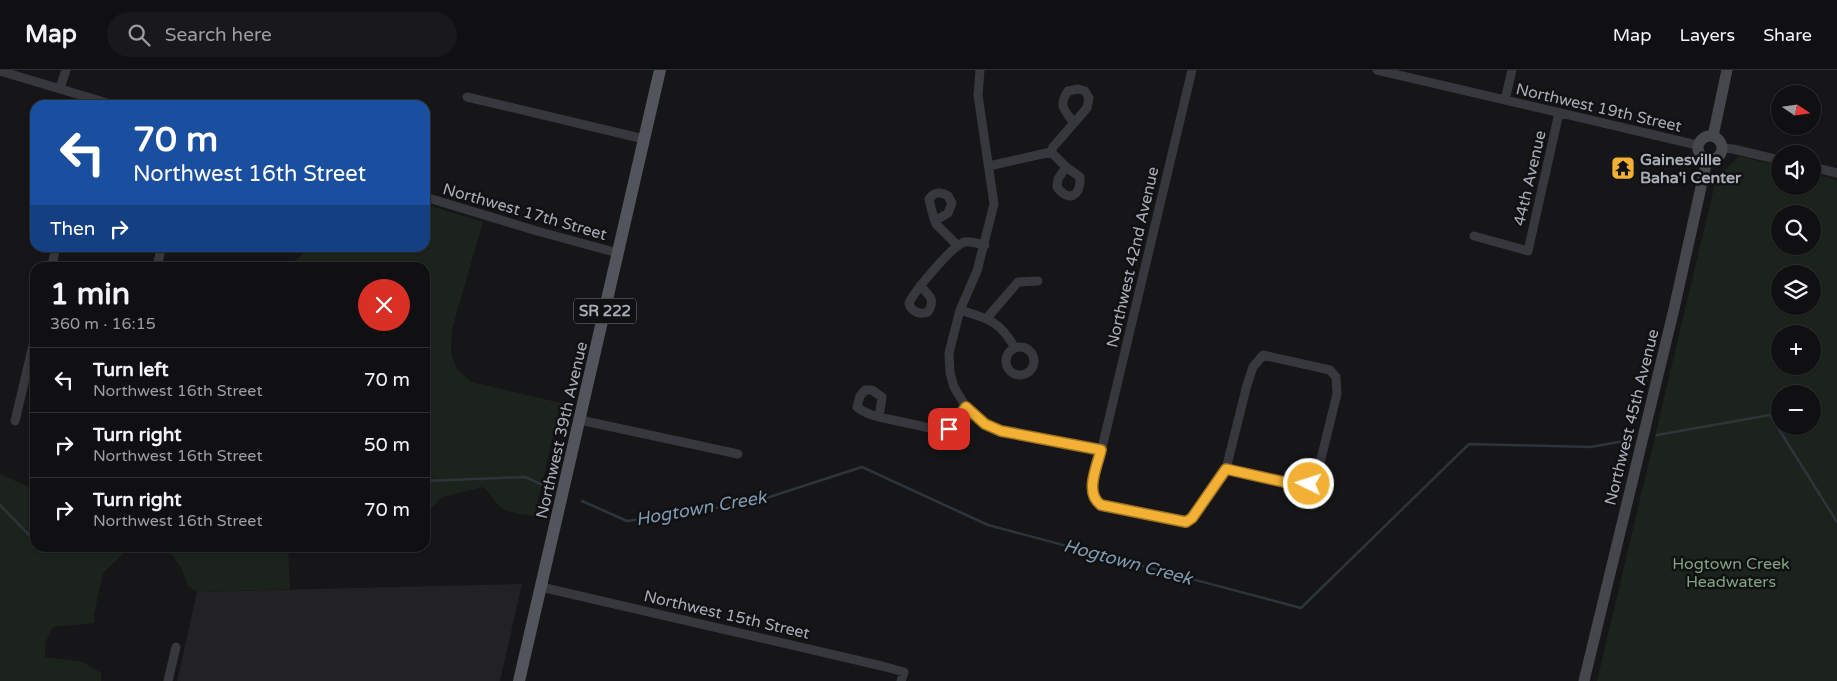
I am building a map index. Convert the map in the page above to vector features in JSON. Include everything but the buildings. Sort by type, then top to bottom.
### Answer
[{"type":"main road","name":"Northwest 39th Avenue","points":[[519,681],[660,70]]},
{"type":"street","points":[[60,88],[66,70]]},
{"type":"street","points":[[980,70],[978,95],[994,204],[985,245],[977,271],[960,310],[949,354],[950,373],[954,387],[966,407],[985,424],[1001,431],[1101,450]]},
{"type":"street","name":"Northwest 42nd Avenue","points":[[1192,70],[1092,490],[1094,500],[1101,505],[1186,522],[1192,518],[1226,469]]},
{"type":"street","name":"Northwest 19th Street","points":[[1377,70],[1405,73],[1505,100],[1698,145]]},
{"type":"street","points":[[1505,100],[1512,70]]},
{"type":"street","points":[[1713,136],[1727,70]]},
{"type":"street","points":[[0,72],[60,88],[87,100]]},
{"type":"street","points":[[467,97],[644,139]]},
{"type":"street","name":"44th Avenue","points":[[1474,236],[1528,251],[1559,112]]},
{"type":"street","points":[[1051,152],[1053,147],[1074,123]]},
{"type":"street","points":[[1713,136],[1720,141],[1722,148],[1720,155],[1716,159],[1707,160],[1699,154],[1698,145],[1703,137],[1713,136]]},
{"type":"street","points":[[1722,148],[1734,148],[1771,158]]},
{"type":"street","points":[[989,166],[1051,152]]},
{"type":"street","points":[[1051,152],[1066,167]]},
{"type":"street","name":"Northwest 45th Avenue","points":[[1584,681],[1674,309],[1707,160]]},
{"type":"street","points":[[1821,169],[1837,173]]},
{"type":"street","name":"Northwest 17th Street","points":[[430,199],[618,253]]},
{"type":"street","points":[[935,221],[958,246]]},
{"type":"street","points":[[920,286],[958,246],[965,242],[985,245]]},
{"type":"street","points":[[987,318],[1018,282],[1038,281]]},
{"type":"street","points":[[960,310],[991,319],[1007,334],[1015,348]]},
{"type":"street","points":[[1263,355],[1270,355],[1330,370],[1336,377],[1337,394],[1317,475],[1309,484],[1302,486],[1226,469],[1247,385],[1253,367],[1263,355]]},
{"type":"street","points":[[15,421],[30,358]]},
{"type":"street","points":[[880,417],[939,430],[949,429],[966,407]]},
{"type":"street","points":[[580,420],[738,454]]},
{"type":"street","name":"Northwest 15th Street","points":[[541,587],[882,666],[904,672],[902,678]]},
{"type":"street","points":[[168,681],[176,647]]},
{"type":"shaded area","points":[[522,584],[500,681],[177,681],[197,592]]},
{"type":"green space","name":"Hogtown Creek Headwaters","points":[[1739,156],[1771,164],[1771,195],[1821,195],[1821,176],[1837,180],[1837,681],[1597,681],[1716,179]]},
{"type":"green space","points":[[430,206],[483,222],[452,329],[451,354],[458,370],[471,382],[561,403],[534,516],[513,513],[502,508],[483,487],[442,497],[430,510],[430,262],[293,262],[305,252],[430,252]]},
{"type":"green space","points":[[0,474],[30,488],[30,552],[125,552],[103,573],[94,614],[94,623],[53,627],[45,643],[45,657],[83,662],[101,673],[101,681],[0,681]]},
{"type":"green space","points":[[163,552],[288,552],[290,589],[197,592],[188,586],[182,569],[172,555]]},
{"type":"waterway","name":"Hogtown Creek","points":[[1657,435],[1770,415],[1837,522]]},
{"type":"waterway","name":"Hogtown Creek","points":[[582,501],[627,521],[754,502],[862,467],[988,525],[1301,608],[1469,444],[1590,447],[1630,440]]},
{"type":"waterway","name":"Hogtown Creek","points":[[430,481],[525,477],[543,485]]},
{"type":"waterway","name":"Hogtown Creek","points":[[0,505],[30,536]]},
{"type":"place","name":"Gainesville Baha'i Center","points":[[1623,168]]},
{"type":"route","points":[[949,429],[966,407],[985,424],[1001,431],[1101,450],[1092,490],[1094,500],[1101,505],[1186,522],[1192,518],[1226,469],[1302,486],[1309,484]]}]
